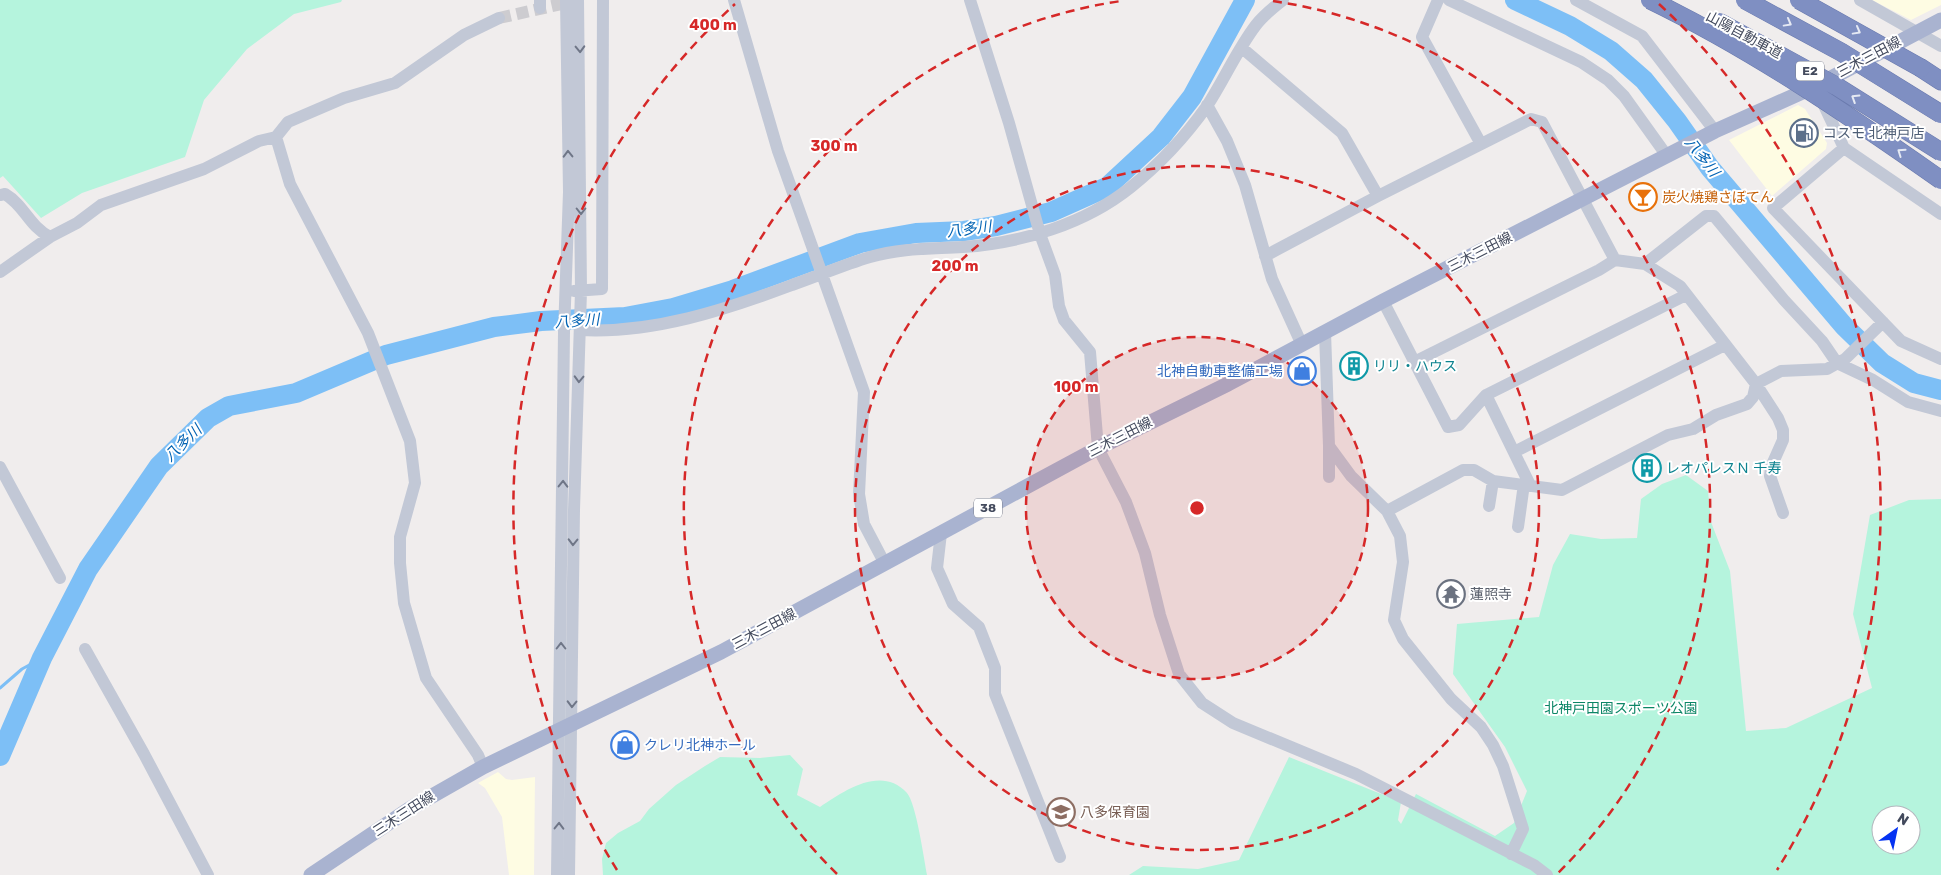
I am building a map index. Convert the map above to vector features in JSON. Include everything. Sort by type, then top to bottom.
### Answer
[{"type":"highway","points":[[1650,0],[1695,22],[1769,64],[1941,180]]},
{"type":"highway","name":"山陽自動車道","points":[[1673,0],[1764,45],[1836,86],[1941,152]]},
{"type":"highway","name":"E2","points":[[1745,0],[1841,52],[1941,114]]},
{"type":"highway","points":[[1799,0],[1941,80]]},
{"type":"main road","name":"三木三田線","points":[[311,875],[411,808],[483,767],[721,652],[1098,448],[1302,345],[1383,301],[1669,154],[1816,86],[1941,20]]},
{"type":"street","points":[[566,0],[569,192],[564,332],[566,727],[569,875]]},
{"type":"street","points":[[557,875],[566,727],[581,291],[578,0]]},
{"type":"street","points":[[566,290],[602,289],[603,0]]},
{"type":"street","points":[[734,0],[778,151],[864,392],[859,494],[864,524],[885,564]]},
{"type":"street","points":[[970,0],[1009,123],[1040,234],[1055,275],[1058,306],[1064,320],[1090,352],[1098,448],[1126,502],[1145,553],[1160,615],[1179,674],[1202,703],[1234,723],[1356,774],[1511,854],[1546,875]]},
{"type":"street","points":[[1438,0],[1422,37],[1481,144]]},
{"type":"street","points":[[1450,0],[1581,62],[1608,80],[1624,96],[1669,154]]},
{"type":"street","points":[[1576,0],[1642,36],[1713,132]]},
{"type":"street","points":[[1860,0],[1941,46]]},
{"type":"street","points":[[580,330],[620,330],[694,318],[869,257],[901,250],[965,247],[1040,234],[1078,219],[1130,188],[1180,142],[1207,105],[1257,24],[1281,1]]},
{"type":"street","points":[[0,272],[50,237],[77,223],[101,205],[204,169],[259,141],[276,137],[288,122],[344,98],[395,83],[464,35],[499,18]]},
{"type":"street","points":[[1242,48],[1342,133],[1378,196]]},
{"type":"street","points":[[1816,86],[1844,148],[1941,214]]},
{"type":"street","points":[[1207,105],[1227,140],[1244,185],[1272,279],[1302,345]]},
{"type":"street","points":[[1265,256],[1378,196],[1531,119],[1542,122],[1615,260]]},
{"type":"street","points":[[276,137],[290,184],[368,333],[380,368],[410,441],[414,483],[400,537],[404,603],[426,678],[478,755],[483,767]]},
{"type":"street","points":[[1844,148],[1773,208],[1880,325],[1901,342],[1941,359]]},
{"type":"street","points":[[0,195],[5,194],[16,201],[31,224],[50,237]]},
{"type":"street","points":[[1645,264],[1706,216],[1714,216],[1784,300],[1841,361],[1908,402],[1941,411]]},
{"type":"street","points":[[1414,362],[1600,270],[1615,260],[1645,264],[1680,286],[1756,384],[1782,430],[1783,440],[1771,467],[1770,476],[1783,513]]},
{"type":"street","points":[[1383,301],[1448,427],[1458,425],[1486,395],[1686,295]]},
{"type":"street","points":[[1387,511],[1463,470],[1474,470],[1493,481],[1562,490],[1668,435],[1693,429],[1716,415],[1747,404],[1753,397],[1756,384],[1781,371],[1827,369],[1841,361],[1880,325]]},
{"type":"street","points":[[1325,332],[1329,477]]},
{"type":"street","points":[[1514,452],[1725,345]]},
{"type":"street","points":[[1486,395],[1514,452],[1527,484],[1518,527]]},
{"type":"street","points":[[1329,446],[1351,476],[1387,511],[1400,536],[1402,562],[1394,620],[1403,638],[1451,699],[1481,727],[1504,766],[1523,830],[1511,854]]},
{"type":"street","points":[[0,467],[60,578]]},
{"type":"street","points":[[1489,506],[1493,481]]},
{"type":"street","points":[[941,533],[937,568],[953,604],[979,627],[995,668],[995,694],[1060,857]]},
{"type":"street","points":[[85,649],[208,875]]},
{"type":"shaded area","points":[[1872,0],[1941,0],[1941,5],[1911,20]]},
{"type":"shaded area","points":[[1798,105],[1805,109],[1827,143],[1826,149],[1772,196],[1729,140]]},
{"type":"shaded area","points":[[498,772],[506,779],[512,780],[535,777],[534,875],[509,875],[502,817],[485,788],[478,783]]},
{"type":"green space","points":[[0,0],[342,0],[341,2],[294,14],[247,49],[204,100],[185,157],[82,193],[41,218],[3,176],[0,178]]},
{"type":"green space","name":"北神戸田園スポーツ公園","points":[[1686,475],[1708,491],[1711,522],[1730,571],[1746,731],[1786,728],[1872,688],[1853,614],[1870,515],[1909,500],[1941,499],[1941,875],[1129,875],[1143,866],[1198,869],[1239,860],[1289,757],[1401,802],[1398,820],[1401,824],[1416,794],[1495,836],[1514,823],[1527,791],[1505,747],[1453,674],[1457,624],[1539,617],[1553,565],[1570,534],[1601,539],[1637,538],[1641,499],[1662,484]]},
{"type":"green space","points":[[790,755],[803,769],[797,795],[820,807],[851,788],[874,781],[886,781],[897,785],[907,793],[914,808],[927,875],[603,875],[602,859],[606,843],[618,833],[640,821],[649,809],[676,785],[705,766],[720,757],[760,758]]},
{"type":"waterway","name":"八多川","points":[[0,756],[42,658],[88,569],[159,466],[208,418],[229,406],[296,393],[386,355],[494,327],[541,321],[625,317],[673,308],[733,290],[860,243],[916,233],[964,231],[996,226],[1051,212],[1107,187],[1161,137],[1192,97],[1245,0]]},
{"type":"waterway","name":"八多川","points":[[1515,0],[1570,26],[1611,51],[1644,80],[1677,121],[1710,168],[1844,326],[1882,363],[1914,383],[1941,390]]},
{"type":"waterway","points":[[0,688],[22,669],[42,658]]},
{"type":"tunnel","points":[[499,18],[575,1]]},
{"type":"place","name":"コスモ 北神戸店","points":[[1804,133]]},
{"type":"place","name":"炭火焼鶏さぼてん","points":[[1643,197]]},
{"type":"place","name":"リリ・ハウス","points":[[1354,366]]},
{"type":"place","name":"北神自動車整備工場","points":[[1302,371]]},
{"type":"place","name":"レオパレスＮ 千寿","points":[[1647,468]]},
{"type":"place","name":"蓮照寺","points":[[1451,594]]},
{"type":"place","name":"クレリ北神ホール","points":[[625,745]]},
{"type":"place","name":"八多保育園","points":[[1061,812]]}]
